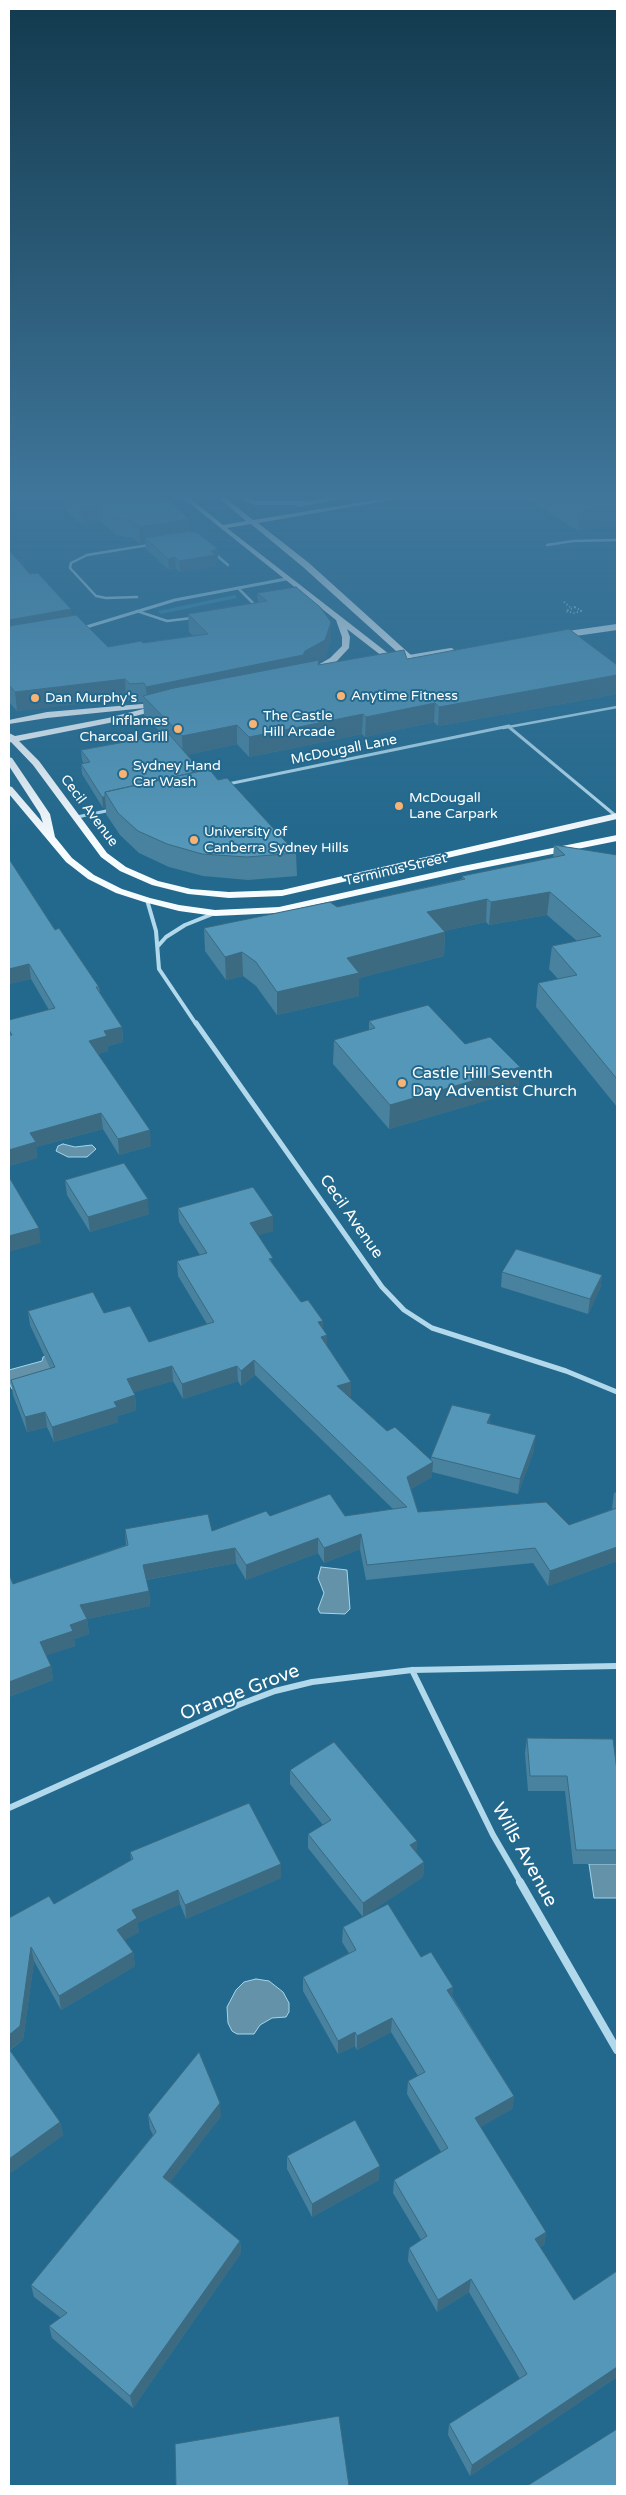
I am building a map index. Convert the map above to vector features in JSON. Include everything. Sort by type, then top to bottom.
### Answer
[{"type":"main road","points":[[329,610],[394,661]]},
{"type":"main road","points":[[356,610],[409,658]]},
{"type":"main road","points":[[326,674],[307,676],[333,660],[343,651],[346,637],[339,618]]},
{"type":"main road","points":[[378,664],[409,658]]},
{"type":"main road","points":[[9,722],[54,714],[165,704],[109,720],[10,738]]},
{"type":"main road","name":"Cecil Avenue","points":[[10,738],[36,763],[104,855],[123,869],[155,883],[191,892]]},
{"type":"main road","points":[[9,760],[45,814],[51,839]]},
{"type":"main road","points":[[9,789],[69,860],[91,878],[119,891],[147,900]]},
{"type":"main road","name":"Terminus Street","points":[[191,892],[229,895],[282,893],[617,817]]},
{"type":"main road","name":"Terminus Street","points":[[147,900],[180,908],[215,913],[279,910],[458,870],[617,838]]},
{"type":"street","points":[[81,628],[137,611]]},
{"type":"street","points":[[556,636],[617,627]]},
{"type":"street","points":[[409,658],[459,650]]},
{"type":"street","name":"Cecil Avenue","points":[[147,900],[154,920],[159,969],[382,1287],[404,1310],[432,1328],[566,1371],[617,1392]]},
{"type":"street","points":[[158,946],[166,937],[185,925],[215,913]]},
{"type":"street","name":"Orange Grove","points":[[9,1808],[238,1706],[275,1691],[312,1682],[412,1670],[617,1666]]},
{"type":"street","name":"Wills Avenue","points":[[412,1670],[492,1835],[617,2050]]},
{"type":"lane","points":[[137,611],[167,621],[197,617]]},
{"type":"lane","name":"McDougall Lane","points":[[220,786],[617,707]]},
{"type":"lane","points":[[509,727],[617,817]]},
{"type":"lane","points":[[77,817],[115,809]]},
{"type":"path","points":[[567,610],[574,613],[580,610]]},
{"type":"shaded area","points":[[161,610],[178,610],[161,614],[158,611]]},
{"type":"shaded area","points":[[63,1144],[75,1147],[92,1145],[96,1149],[87,1157],[68,1157],[56,1151],[58,1146]]},
{"type":"shaded area","points":[[47,1356],[58,1374],[12,1389],[9,1383],[9,1370],[42,1361],[43,1357]]},
{"type":"shaded area","points":[[321,1567],[347,1570],[350,1609],[345,1614],[320,1613],[318,1609],[324,1593],[318,1578]]},
{"type":"shaded area","points":[[589,1864],[617,1864],[617,1898],[594,1898]]},
{"type":"shaded area","points":[[256,1979],[269,1981],[283,1992],[289,2003],[289,2012],[286,2017],[272,2018],[260,2025],[254,2034],[237,2034],[232,2031],[228,2023],[227,2007],[236,1990],[244,1982]]},
{"type":"building","points":[[9,610],[63,610],[9,620]]},
{"type":"building","points":[[210,610],[323,610],[331,622],[325,640],[305,651],[303,655],[146,687],[144,683],[130,684],[125,679],[15,692],[9,685],[9,626],[76,615],[108,647],[141,641],[143,643],[208,634],[188,614]]},
{"type":"building","points":[[569,629],[617,665],[617,675],[439,707],[435,703],[366,717],[363,714],[249,737],[237,725],[182,736],[143,696],[174,688],[319,660],[318,665],[404,650],[407,659]]},
{"type":"building","points":[[169,734],[201,771],[105,792],[105,797],[102,797],[81,764],[90,762],[81,750]]},
{"type":"building","points":[[209,769],[218,780],[227,778],[296,853],[247,857],[202,854],[167,844],[138,831],[118,813],[105,792]]},
{"type":"building","points":[[554,845],[617,855],[617,1079],[538,983],[577,975],[552,946],[601,936],[550,892],[491,902],[487,899],[427,912],[445,932],[347,958],[359,973],[277,992],[256,962],[242,952],[225,957],[204,928],[330,902],[337,907],[465,879],[462,876],[565,855]]},
{"type":"building","points":[[9,859],[55,930],[59,928],[99,987],[96,987],[122,1027],[104,1031],[107,1036],[89,1041],[150,1130],[118,1139],[101,1113],[30,1133],[36,1142],[9,1150],[9,1035],[12,1035],[9,1030],[9,1020],[55,1008],[29,964],[9,969]]},
{"type":"building","points":[[428,1005],[465,1044],[490,1037],[520,1067],[390,1105],[334,1040],[375,1028],[369,1021]]},
{"type":"building","points":[[124,1163],[148,1199],[88,1217],[65,1180]]},
{"type":"building","points":[[9,1177],[39,1228],[9,1236]]},
{"type":"building","points":[[253,1187],[273,1216],[250,1223],[273,1258],[269,1259],[301,1302],[308,1300],[323,1321],[318,1322],[327,1335],[321,1337],[351,1382],[337,1386],[387,1431],[395,1427],[433,1462],[407,1477],[418,1512],[546,1502],[569,1525],[617,1508],[617,1547],[550,1571],[535,1548],[367,1565],[361,1534],[324,1548],[318,1538],[246,1565],[235,1548],[143,1565],[149,1591],[80,1605],[87,1619],[70,1625],[73,1631],[40,1642],[51,1666],[9,1682],[9,1574],[13,1584],[128,1545],[125,1529],[208,1514],[212,1531],[266,1511],[270,1516],[330,1494],[345,1516],[407,1507],[254,1360],[241,1371],[237,1366],[182,1384],[172,1366],[127,1379],[135,1395],[114,1402],[117,1407],[52,1427],[45,1412],[25,1417],[11,1380],[55,1367],[28,1311],[93,1292],[104,1313],[130,1306],[149,1342],[214,1322],[177,1261],[207,1253],[178,1208]]},
{"type":"building","points":[[516,1249],[602,1275],[590,1299],[502,1272]]},
{"type":"building","points":[[452,1405],[491,1414],[487,1423],[536,1435],[520,1479],[431,1457]]},
{"type":"building","points":[[527,1738],[613,1739],[617,1771],[617,1850],[576,1850],[567,1776],[530,1776]]},
{"type":"building","points":[[334,1742],[417,1841],[410,1845],[424,1862],[363,1903],[308,1834],[331,1820],[290,1770]]},
{"type":"building","points":[[249,1803],[281,1864],[185,1905],[178,1890],[132,1910],[137,1918],[117,1930],[133,1952],[59,1996],[31,1947],[20,2026],[9,2035],[9,1918],[49,1896],[54,1904],[133,1859],[130,1852]]},
{"type":"building","points":[[388,1904],[421,1957],[431,1952],[453,1987],[447,1990],[514,2096],[475,2118],[546,2232],[535,2239],[574,2300],[617,2271],[617,2367],[472,2465],[449,2424],[527,2374],[471,2279],[438,2300],[409,2248],[427,2236],[394,2180],[448,2148],[408,2081],[425,2072],[392,2018],[357,2036],[355,2032],[338,2041],[303,1977],[356,1950],[343,1927]]},
{"type":"building","points":[[9,2049],[60,2122],[9,2159]]},
{"type":"building","points":[[199,2052],[220,2103],[163,2177],[240,2241],[130,2396],[49,2326],[67,2313],[31,2285],[156,2132],[148,2115]]},
{"type":"building","points":[[355,2120],[380,2166],[312,2204],[287,2156]]},
{"type":"building","points":[[339,2416],[349,2486],[176,2486],[175,2444]]},
{"type":"building","points":[[617,2429],[617,2486],[527,2486]]},
{"type":"place","name":"Anytime Fitness","points":[[341,696]]},
{"type":"place","name":"Dan Murphy's","points":[[35,698]]},
{"type":"place","name":"The Castle Hill Arcade","points":[[253,724]]},
{"type":"place","name":"Inflames Charcoal Grill","points":[[178,729]]},
{"type":"place","name":"Sydney Hand Car Wash","points":[[123,774]]},
{"type":"place","name":"McDougall Lane Carpark","points":[[399,806]]},
{"type":"place","name":"University of Canberra Sydney Hills","points":[[194,840]]},
{"type":"place","name":"Castle Hill Seventh Day Adventist Church","points":[[402,1083]]}]
